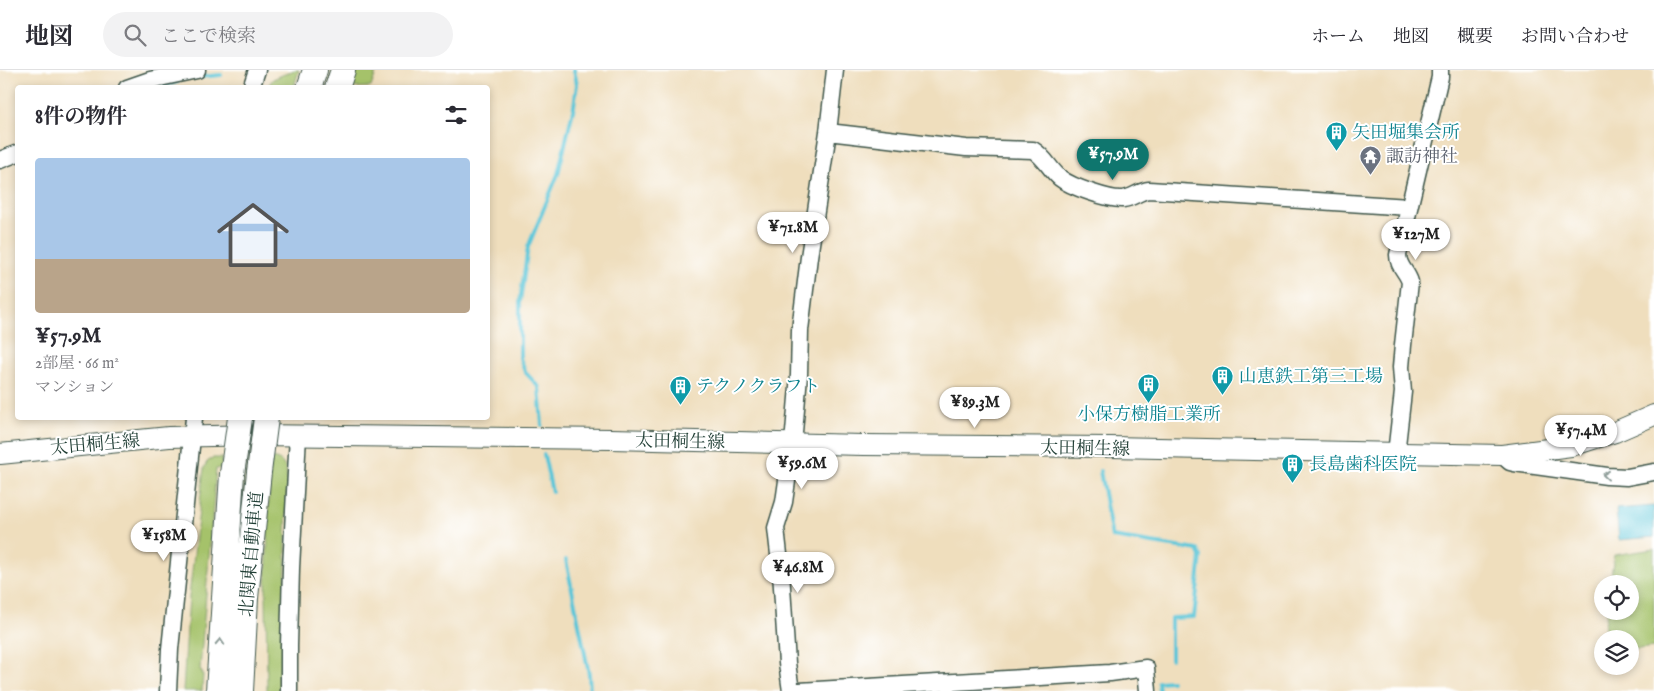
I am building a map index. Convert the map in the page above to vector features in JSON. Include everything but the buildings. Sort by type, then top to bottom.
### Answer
[{"type":"highway","points":[[311,85],[315,70]]},
{"type":"highway","points":[[338,85],[343,70]]},
{"type":"highway","name":"北関東自動車道","points":[[218,691],[232,474],[240,420]]},
{"type":"highway","name":"北関東自動車道","points":[[241,691],[246,598],[266,420]]},
{"type":"highway","points":[[253,691],[256,596],[254,517]]},
{"type":"main road","name":"太田桐生線","points":[[0,454],[193,427],[298,435],[1502,455],[1571,446],[1615,432],[1654,415]]},
{"type":"street","points":[[136,85],[197,70]]},
{"type":"street","points":[[252,85],[257,70]]},
{"type":"street","points":[[791,691],[787,663],[782,572],[776,528],[784,502],[792,444],[800,330],[835,70]]},
{"type":"street","points":[[1396,454],[1402,392],[1401,367],[1410,282],[1399,263],[1398,255],[1440,77],[1440,70]]},
{"type":"street","points":[[828,132],[966,148],[1033,150],[1039,153],[1061,179],[1083,190],[1119,199],[1127,199],[1139,192],[1149,190],[1409,207]]},
{"type":"street","points":[[0,160],[15,154]]},
{"type":"street","points":[[168,691],[170,649],[193,427]]},
{"type":"street","points":[[289,691],[291,568],[298,435]]},
{"type":"street","points":[[1502,455],[1514,463],[1606,476],[1627,477],[1654,472]]},
{"type":"street","points":[[800,691],[1110,673],[1146,668],[1148,691]]},
{"type":"green space","points":[[294,70],[299,70],[295,85],[268,85],[273,79]]},
{"type":"green space","points":[[355,70],[377,70],[372,85],[350,85]]},
{"type":"green space","points":[[213,458],[222,458],[221,468],[216,469],[200,669],[203,674],[202,691],[183,691],[189,597],[204,468],[207,462]]},
{"type":"green space","points":[[270,458],[278,460],[283,464],[287,477],[284,691],[267,691],[266,592]]},
{"type":"green space","points":[[1654,549],[1654,647],[1639,649],[1639,630],[1604,630],[1606,620],[1639,620],[1639,575],[1611,575],[1614,555]]},
{"type":"water","points":[[1654,506],[1654,537],[1619,540],[1616,509]]},
{"type":"waterway","points":[[542,425],[539,387],[525,372],[520,358],[520,302],[528,247],[558,174],[574,106],[577,84],[574,70]]},
{"type":"waterway","points":[[199,77],[221,75]]},
{"type":"waterway","points":[[166,85],[177,82]]},
{"type":"waterway","points":[[544,455],[552,492]]},
{"type":"waterway","points":[[1100,471],[1112,537],[1198,550],[1201,556],[1194,617],[1171,618],[1171,659]]},
{"type":"waterway","points":[[566,560],[589,674],[590,691]]},
{"type":"waterway","points":[[1159,691],[1158,682],[1171,681]]},
{"type":"place","name":"矢田堀集会所","points":[[1336,151]]},
{"type":"place","name":"諏訪神社","points":[[1370,175]]},
{"type":"place","name":"山恵鉄工第三工場","points":[[1223,395]]},
{"type":"place","name":"小保方樹脂工業所","points":[[1149,403]]},
{"type":"place","name":"テクノクラフト","points":[[680,405]]},
{"type":"place","name":"長島歯科医院","points":[[1293,483]]}]
